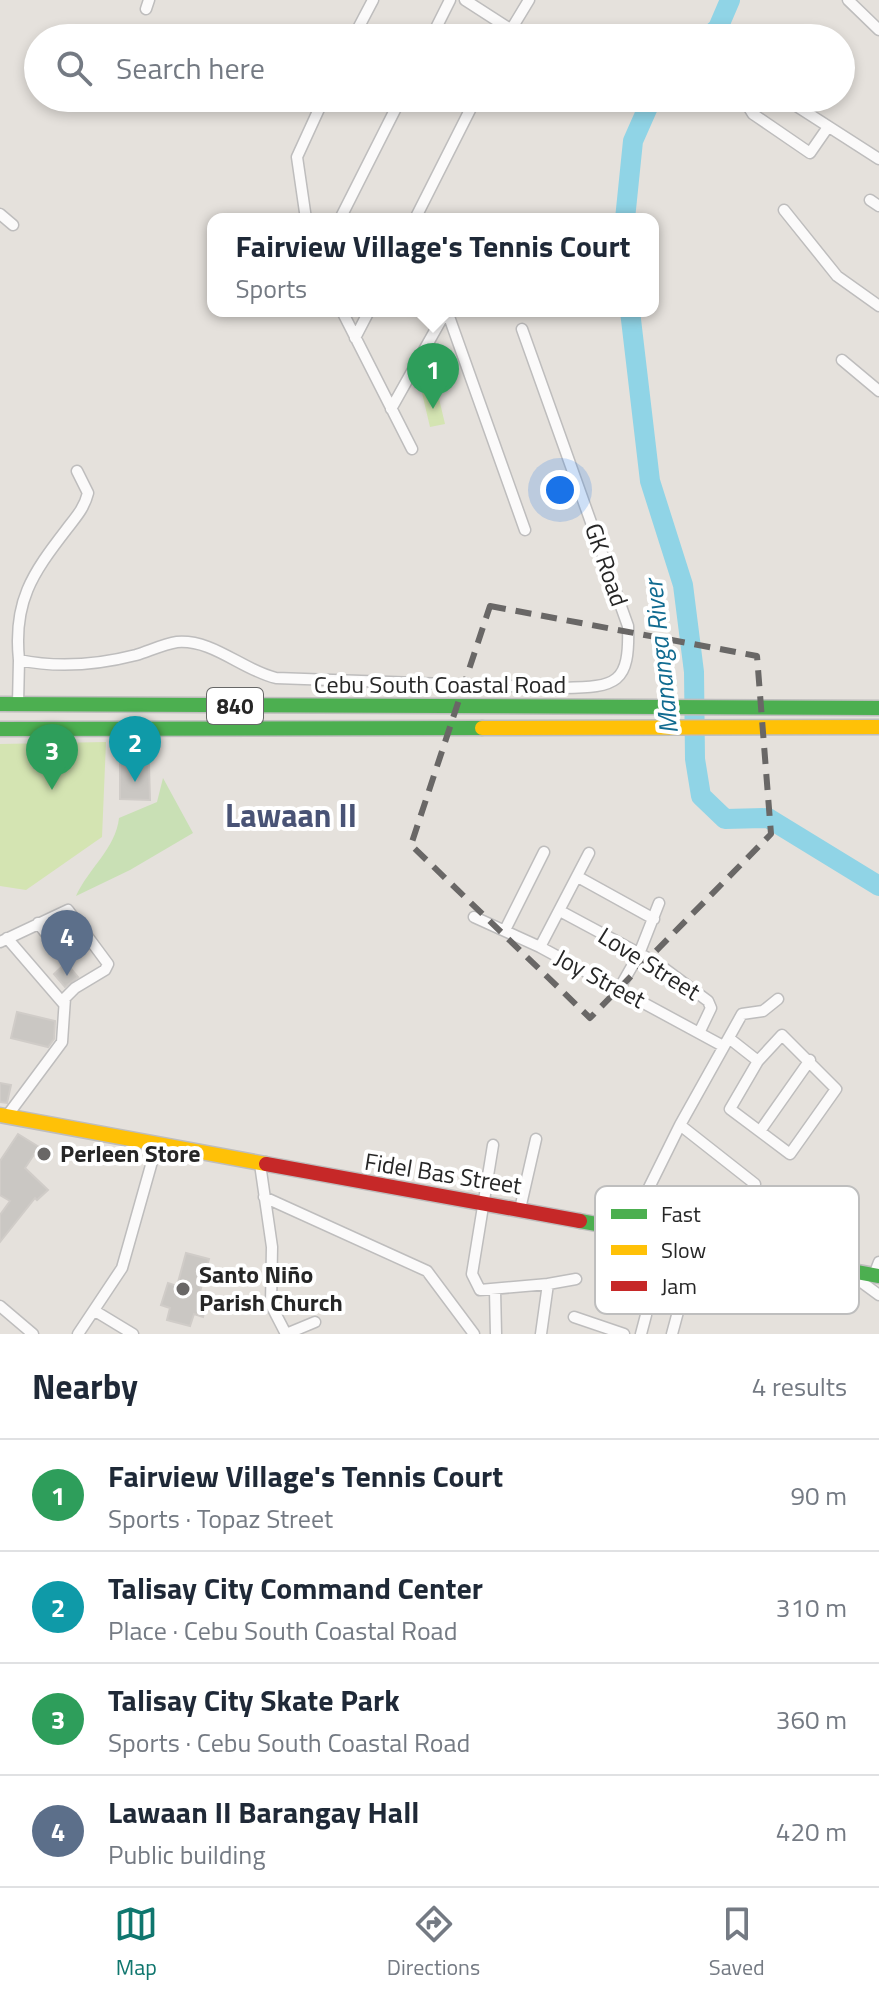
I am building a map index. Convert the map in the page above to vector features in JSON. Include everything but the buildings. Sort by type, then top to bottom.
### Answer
[{"type":"main road","name":"Cebu South Coastal Road","points":[[0,704],[879,708]]},
{"type":"main road","name":"Cebu South Coastal Road","points":[[0,729],[879,727]]},
{"type":"main road","name":"Fidel Bas Street","points":[[3,1116],[595,1222]]},
{"type":"street","points":[[360,24],[373,0]]},
{"type":"street","points":[[438,24],[450,0]]},
{"type":"street","points":[[465,0],[496,24]]},
{"type":"street","points":[[514,24],[529,0]]},
{"type":"street","points":[[848,0],[879,30]]},
{"type":"street","points":[[305,213],[297,157],[318,112]]},
{"type":"street","points":[[343,213],[394,112]]},
{"type":"street","points":[[420,213],[469,112]]},
{"type":"street","points":[[752,112],[810,153],[828,127]]},
{"type":"street","points":[[805,112],[879,159]]},
{"type":"street","points":[[784,210],[837,276],[879,306]]},
{"type":"street","points":[[0,214],[13,225]]},
{"type":"street","points":[[345,317],[412,449]]},
{"type":"street","points":[[355,338],[366,317]]},
{"type":"street","points":[[391,409],[444,317]]},
{"type":"street","points":[[449,317],[525,530]]},
{"type":"street","name":"GK Road","points":[[19,660],[48,666],[90,662],[122,658],[176,642],[197,643],[259,674],[276,678],[563,688],[605,687],[617,681],[625,668],[628,626],[522,329]]},
{"type":"street","points":[[842,360],[879,391]]},
{"type":"street","points":[[18,704],[16,633],[22,597],[38,566],[76,518],[86,499],[88,493],[77,471]]},
{"type":"street","points":[[505,930],[544,852]]},
{"type":"street","points":[[540,947],[589,853]]},
{"type":"street","points":[[578,877],[654,919]]},
{"type":"street","points":[[619,989],[639,954],[659,903]]},
{"type":"street","points":[[3,1116],[62,1042],[63,1003],[75,988],[87,983],[108,964],[68,910],[3,940],[63,1003]]},
{"type":"street","name":"Love Street","points":[[560,911],[663,967],[710,1004],[700,1031]]},
{"type":"street","name":"Joy Street","points":[[474,917],[540,947],[758,1061]]},
{"type":"street","points":[[38,923],[48,936]]},
{"type":"street","points":[[650,1186],[742,1014],[763,1011],[778,999]]},
{"type":"street","points":[[782,1035],[836,1089],[790,1154],[730,1109],[758,1061],[782,1035]]},
{"type":"street","points":[[760,1131],[810,1060]]},
{"type":"street","points":[[680,1125],[755,1184]]},
{"type":"street","points":[[520,1209],[536,1139]]},
{"type":"street","points":[[78,1334],[122,1268],[157,1144]]},
{"type":"street","points":[[493,1145],[486,1203],[472,1274],[480,1290],[576,1279]]},
{"type":"street","points":[[260,1164],[272,1247],[271,1305],[286,1334],[315,1322]]},
{"type":"street","points":[[264,1197],[427,1271],[474,1334]]},
{"type":"street","points":[[859,1280],[879,1295]]},
{"type":"street","points":[[541,1334],[548,1284]]},
{"type":"street","points":[[495,1290],[496,1334]]},
{"type":"street","points":[[0,1306],[33,1334]]},
{"type":"street","points":[[95,1311],[133,1334]]},
{"type":"street","points":[[672,1334],[677,1314]]},
{"type":"street","points":[[641,1334],[646,1315]]},
{"type":"street","points":[[574,1317],[624,1334]]},
{"type":"highlighted area","points":[[490,606],[757,656],[771,834],[590,1018],[411,845]]},
{"type":"green space","points":[[437,390],[445,424],[430,427],[422,393]]},
{"type":"green space","points":[[106,742],[102,837],[26,890],[0,886],[0,744]]},
{"type":"green space","points":[[163,778],[193,833],[130,870],[76,896],[113,839],[119,818],[157,802]]},
{"type":"waterway","name":"Mananga River","points":[[720,24],[730,0]]},
{"type":"waterway","name":"Mananga River","points":[[626,213],[633,141],[646,112]]},
{"type":"waterway","name":"Mananga River","points":[[631,317],[650,481],[683,585],[694,672],[695,759],[701,796],[725,819],[768,818],[879,886]]},
{"type":"traffic: fast","points":[[0,704],[879,708]]},
{"type":"traffic: fast","points":[[0,729],[482,728]]},
{"type":"traffic: fast","points":[[580,1221],[595,1224]]},
{"type":"traffic: fast","points":[[859,1272],[879,1276]]},
{"type":"traffic: slow","points":[[482,728],[879,727]]},
{"type":"traffic: slow","points":[[0,1115],[266,1164]]},
{"type":"traffic: jam","points":[[266,1164],[580,1221]]},
{"type":"place","name":"Fairview Village's Tennis Court","points":[[433,409]]},
{"type":"place","name":"Talisay City Command Center","points":[[135,782]]},
{"type":"place","name":"Talisay City Skate Park","points":[[52,790]]},
{"type":"place","name":"Lawaan II Barangay Hall","points":[[67,976]]},
{"type":"place","name":"Perleen Store","points":[[44,1154]]},
{"type":"place","name":"Santo Niño Parish Church","points":[[183,1289]]},
{"type":"district","name":"Lawaan II","points":[[291,816]]}]
